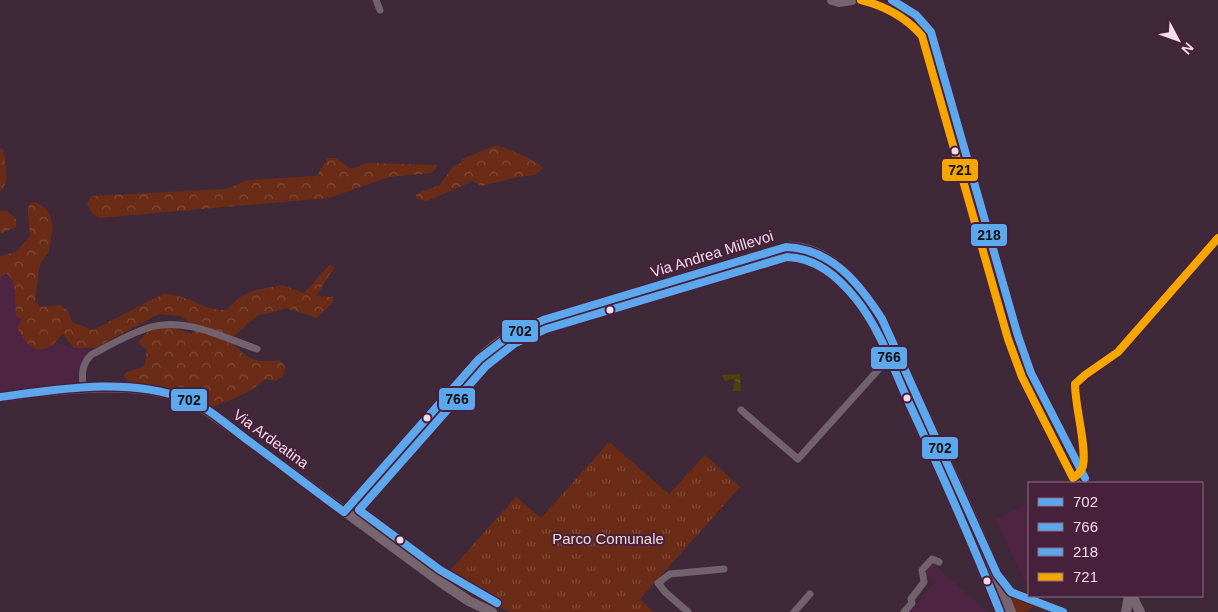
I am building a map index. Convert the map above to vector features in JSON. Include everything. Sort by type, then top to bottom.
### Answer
[{"type":"street","points":[[376,0],[380,10]]},
{"type":"street","points":[[832,0],[839,2],[853,0]]},
{"type":"street","points":[[861,0],[893,12]]},
{"type":"street","points":[[882,0],[893,12],[917,29],[924,43],[1008,339],[1022,377],[1075,481]]},
{"type":"street","points":[[1075,481],[1080,473],[1084,456],[1074,391],[1075,384],[1118,352],[1218,238]]},
{"type":"street","name":"Via Andrea Millevoi","points":[[344,512],[479,359],[511,333],[543,320],[786,247],[797,247],[822,255],[841,270],[867,294],[882,318],[996,574],[1011,612]]},
{"type":"street","points":[[83,389],[83,367],[85,361],[91,356],[140,331],[154,326],[190,326],[201,328],[257,349]]},
{"type":"street","points":[[741,410],[798,459],[897,349]]},
{"type":"street","name":"Via Ardeatina","points":[[0,397],[83,389],[119,388],[171,395],[191,402],[227,425],[442,583],[492,612]]},
{"type":"street","points":[[904,612],[912,604],[911,599],[924,582],[922,570],[932,559],[938,562]]},
{"type":"street","points":[[688,612],[664,592],[658,583],[670,574],[724,569]]},
{"type":"street","points":[[996,574],[1011,592],[1058,610]]},
{"type":"street","points":[[794,612],[810,594]]},
{"type":"street","points":[[1126,612],[1130,597]]},
{"type":"street","points":[[1131,597],[1140,612]]},
{"type":"street","points":[[1038,612],[1058,610]]},
{"type":"shaded area","points":[[15,269],[31,333],[74,348],[88,348],[79,385],[0,391],[0,275]]},
{"type":"shaded area","points":[[1028,503],[1028,584],[1025,582],[995,519]]},
{"type":"shaded area","points":[[931,562],[988,612],[908,612],[935,582],[924,572]]},
{"type":"green space","points":[[496,145],[528,158],[543,168],[535,175],[482,186],[473,181],[427,201],[417,199],[416,194],[440,185],[453,166],[461,163],[462,159]]},
{"type":"green space","points":[[0,148],[3,149],[6,177],[0,192]]},
{"type":"green space","points":[[328,158],[336,158],[351,169],[367,163],[438,165],[432,173],[389,177],[329,198],[99,218],[92,213],[87,204],[92,196],[226,189],[248,180],[317,176]]},
{"type":"green space","points":[[35,202],[44,207],[50,214],[53,226],[49,252],[40,263],[35,301],[40,307],[61,305],[69,312],[72,322],[93,330],[163,294],[179,296],[210,308],[226,310],[240,297],[252,291],[282,285],[304,293],[330,264],[334,268],[316,296],[333,297],[333,302],[317,318],[286,308],[258,315],[234,336],[232,343],[248,357],[264,361],[279,360],[285,366],[284,374],[276,381],[265,379],[234,399],[213,407],[181,392],[129,382],[124,376],[126,372],[144,367],[147,350],[138,343],[144,335],[156,327],[162,326],[192,334],[198,328],[180,316],[159,314],[95,348],[74,348],[63,334],[51,346],[45,349],[30,346],[17,327],[22,320],[16,316],[15,293],[12,281],[6,273],[0,277],[0,256],[16,252],[30,236],[28,208],[29,204]]},
{"type":"green space","points":[[0,211],[7,211],[16,219],[16,227],[0,234]]},
{"type":"green space","name":"Parco Comunale","points":[[609,442],[669,494],[705,455],[740,487],[640,599],[653,612],[510,612],[485,600],[445,576],[516,497],[541,518]]},
{"type":"green space","points":[[1009,596],[1034,606],[1026,612],[1016,612]]},
{"type":"water","points":[[740,374],[741,391],[733,391],[735,380],[725,381],[722,375]]},
{"type":"transit line","name":"721","points":[[861,0],[878,5],[894,13],[909,23],[922,36],[1008,339],[1022,377],[1073,478],[1081,470],[1084,458],[1075,384],[1118,352],[1218,238]]},
{"type":"transit line","name":"218","points":[[892,0],[916,15],[931,32],[1018,336],[1031,373],[1085,478]]},
{"type":"transit line","name":"702","points":[[344,512],[479,359],[509,336],[543,320],[786,247],[802,249],[831,261],[843,270],[864,293],[882,319],[997,574],[1011,592],[1063,612]]},
{"type":"transit line","name":"766","points":[[497,603],[440,570],[359,510],[486,366],[514,344],[546,329],[787,257],[808,261],[826,270],[842,283],[865,311],[886,349],[1000,612]]},
{"type":"transit line","name":"702","points":[[0,397],[70,388],[117,387],[164,392],[186,399],[217,417],[344,512]]}]
